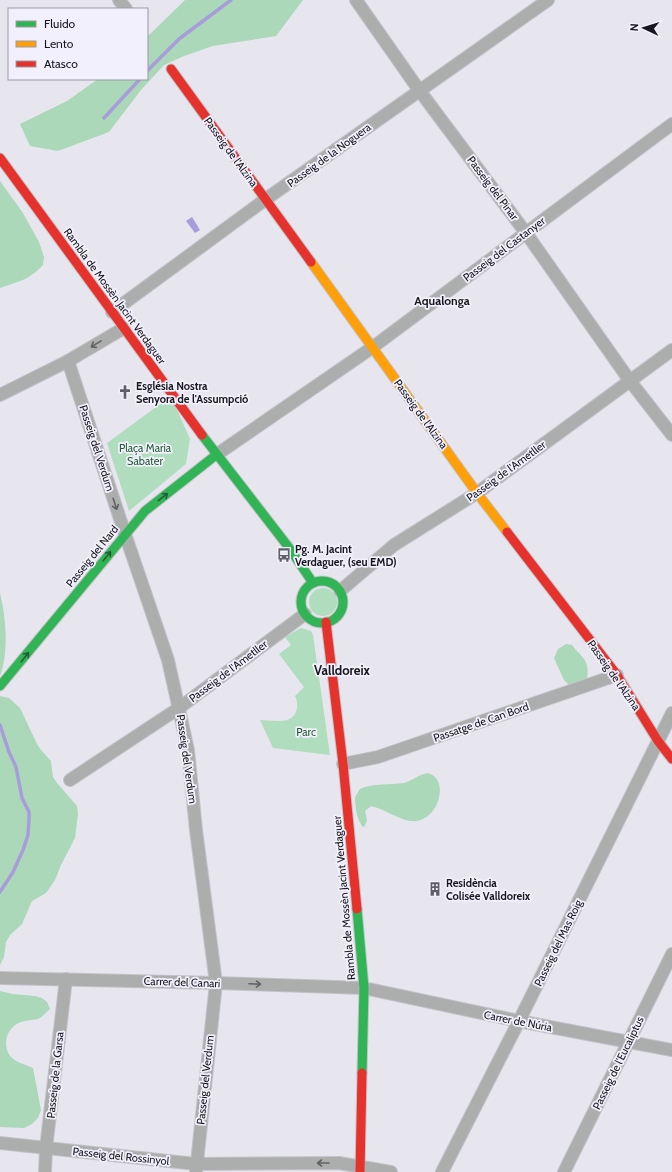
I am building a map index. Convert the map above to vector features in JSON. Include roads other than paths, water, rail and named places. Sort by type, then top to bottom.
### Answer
[{"type":"street","points":[[119,0],[125,8]]},
{"type":"street","name":"Passeig del Pinar","points":[[356,0],[419,90],[526,233],[630,381],[672,435]]},
{"type":"street","name":"Passeig de la Noguera","points":[[112,312],[266,199],[548,0]]},
{"type":"street","name":"Passeig de l'Alzina","points":[[171,69],[373,346],[477,493],[617,675],[658,741],[672,759]]},
{"type":"street","name":"Passeig del Castanyer","points":[[216,455],[373,346],[672,124]]},
{"type":"street","name":"Rambla de Mossèn Jacint Verdaguer","points":[[0,158],[216,455],[290,549],[312,583]]},
{"type":"street","points":[[0,395],[68,361],[124,328]]},
{"type":"street","name":"Passeig de l'Ametller","points":[[340,591],[394,545],[477,493],[672,350]]},
{"type":"street","name":"Passeig del Verdum","points":[[68,361],[168,660],[188,750],[197,838],[216,983],[196,1168]]},
{"type":"street","name":"Passeig del Nard","points":[[0,686],[145,511],[216,455]]},
{"type":"street","points":[[318,581],[331,582],[340,591],[343,604],[337,616],[332,620],[326,622],[314,621],[305,614],[302,609],[301,597],[304,591],[312,583],[318,581]]},
{"type":"street","name":"Passeig de l'Ametller","points":[[70,780],[179,708],[305,614]]},
{"type":"street","name":"Rambla de Mossèn Jacint Verdaguer","points":[[326,622],[343,764],[364,988],[361,1169]]},
{"type":"street","name":"Passatge de Can Bord","points":[[343,764],[378,757],[617,675]]},
{"type":"street","name":"Passeig del Mas Roig","points":[[442,1172],[672,713]]},
{"type":"street","name":"Passeig de l'Eucaliptus","points":[[564,1172],[672,954]]},
{"type":"street","name":"Carrer del Canari","points":[[0,978],[364,988]]},
{"type":"street","name":"Passeig de la Garsa","points":[[45,1172],[46,1148],[66,979]]},
{"type":"street","name":"Carrer de Núria","points":[[364,988],[519,1021],[672,1050]]},
{"type":"street","name":"Passeig del Rossinyol","points":[[0,1143],[196,1168],[340,1163],[361,1169],[391,1172]]},
{"type":"waterway","points":[[148,70],[179,39],[231,0]]},
{"type":"waterway","points":[[104,118],[139,80]]},
{"type":"waterway","points":[[0,725],[9,752],[16,767],[22,798],[29,812],[28,835],[23,850],[13,872],[0,892]]},
{"type":"place","name":"Església Nostra Senyora de l'Assumpció","points":[[125,392]]},
{"type":"place","name":"Pg. M. Jacint Verdaguer, (seu EMD)","points":[[284,555]]},
{"type":"place","name":"Residència Colisée Valldoreix","points":[[435,889]]},
{"type":"district","name":"Aqualonga","points":[[442,301]]},
{"type":"district","name":"Valldoreix","points":[[342,670]]},
{"type":"park label","name":"Plaça Maria Sabater","points":[[145,454]]},
{"type":"park label","name":"Parc","points":[[306,732]]}]
